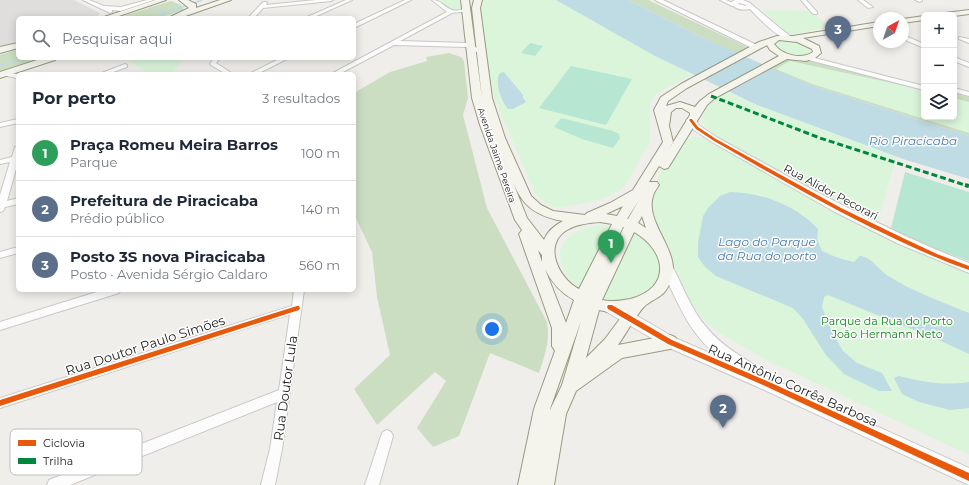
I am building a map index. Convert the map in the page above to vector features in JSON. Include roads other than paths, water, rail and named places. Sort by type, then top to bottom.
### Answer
[{"type":"main road","points":[[109,16],[162,0]]},
{"type":"main road","points":[[183,0],[200,6],[209,6]]},
{"type":"main road","points":[[178,16],[227,0]]},
{"type":"main road","name":"Avenida Jaime Pereira","points":[[465,0],[466,14],[487,98],[500,138],[526,198],[530,204],[546,214],[556,217],[582,219]]},
{"type":"main road","name":"Avenida Jaime Pereira","points":[[478,0],[476,8],[475,51],[477,98],[485,125],[521,220],[547,257],[555,278],[563,286],[588,300],[610,307]]},
{"type":"main road","points":[[176,16],[193,8],[192,3]]},
{"type":"main road","points":[[957,14],[969,12]]},
{"type":"main road","points":[[957,18],[969,16]]},
{"type":"main road","points":[[909,20],[921,18]]},
{"type":"main road","points":[[909,23],[921,21]]},
{"type":"main road","points":[[610,307],[618,308],[641,301],[652,295],[661,287],[664,281],[667,267],[646,211],[643,193],[668,142],[660,115],[661,102],[668,95],[774,38],[789,38],[873,26]]},
{"type":"main road","points":[[812,45],[819,38],[873,26]]},
{"type":"main road","points":[[774,38],[771,48],[783,54]]},
{"type":"main road","points":[[757,47],[783,54],[811,57],[818,51],[812,45],[802,40],[789,38]]},
{"type":"main road","points":[[0,50],[16,46]]},
{"type":"main road","points":[[527,485],[542,409],[558,361],[625,223],[643,193],[703,103],[712,96],[772,62],[783,54]]},
{"type":"main road","points":[[21,72],[48,60]]},
{"type":"main road","points":[[1,75],[16,74]]},
{"type":"main road","points":[[665,128],[666,111],[671,107],[678,105],[693,109],[693,117]]},
{"type":"main road","points":[[542,280],[551,238],[556,232],[567,224],[643,193]]},
{"type":"main road","points":[[582,219],[602,218],[625,223],[648,235],[660,248]]},
{"type":"main road","points":[[521,220],[560,328],[561,336],[558,361]]},
{"type":"main road","points":[[545,485],[557,414],[570,386],[588,300]]},
{"type":"main road","points":[[570,386],[610,344],[641,301]]},
{"type":"main road","points":[[570,386],[618,352],[670,342]]},
{"type":"street","points":[[85,0],[112,12],[107,16]]},
{"type":"street","points":[[253,16],[267,0]]},
{"type":"street","points":[[261,7],[331,0]]},
{"type":"street","points":[[313,16],[349,0]]},
{"type":"street","points":[[356,25],[409,0]]},
{"type":"street","points":[[434,0],[452,12],[466,14]]},
{"type":"street","points":[[658,0],[731,36],[757,47]]},
{"type":"street","points":[[722,0],[736,3],[770,24]]},
{"type":"street","points":[[727,0],[746,8],[748,3],[770,24],[774,38],[758,40],[731,36]]},
{"type":"street","points":[[803,0],[815,13]]},
{"type":"street","points":[[860,0],[870,7]]},
{"type":"street","points":[[104,8],[121,9],[148,3]]},
{"type":"street","points":[[338,72],[452,12]]},
{"type":"street","points":[[961,38],[969,41]]},
{"type":"street","points":[[909,39],[921,45]]},
{"type":"street","points":[[394,43],[446,45],[475,51]]},
{"type":"street","points":[[811,57],[921,81]]},
{"type":"street","points":[[811,57],[921,87]]},
{"type":"street","points":[[216,60],[213,64],[227,72]]},
{"type":"street","points":[[256,72],[282,60]]},
{"type":"street","points":[[957,60],[969,65]]},
{"type":"street","points":[[108,72],[125,66]]},
{"type":"street","points":[[957,91],[969,94]]},
{"type":"street","points":[[957,96],[969,99]]},
{"type":"street","name":"Rua Alidor Pecorari","points":[[693,117],[697,128],[716,140],[860,220],[913,245],[969,268]]},
{"type":"street","points":[[0,125],[16,121]]},
{"type":"street","points":[[0,162],[16,159]]},
{"type":"street","points":[[0,207],[16,162]]},
{"type":"street","points":[[0,207],[16,202]]},
{"type":"street","points":[[0,255],[16,251]]},
{"type":"street","name":"Rua Antônio Corrêa Barbosa","points":[[667,267],[685,305],[702,333],[716,346],[765,383]]},
{"type":"street","points":[[0,326],[110,292]]},
{"type":"street","name":"Rua Doutor Lula","points":[[268,485],[276,449],[299,292]]},
{"type":"street","name":"Rua Antônio Corrêa Barbosa","points":[[610,307],[670,342],[765,383],[969,478]]},
{"type":"street","name":"Rua Doutor Paulo Simões","points":[[0,403],[297,308]]},
{"type":"street","points":[[142,450],[283,394]]},
{"type":"street","points":[[372,485],[387,436]]},
{"type":"street","points":[[54,485],[79,475]]},
{"type":"water","name":"Rio Piracicaba","points":[[556,0],[629,0],[703,38],[810,85],[969,136],[969,179],[906,160],[757,105],[655,56]]},
{"type":"water","points":[[504,72],[523,95],[526,102],[513,109],[508,109],[499,91],[498,77],[500,73]]},
{"type":"water","name":"Lago do Parque da Rua do porto","points":[[730,192],[766,198],[789,207],[799,213],[818,229],[817,239],[822,251],[854,262],[860,256],[864,257],[899,282],[969,313],[969,354],[828,295],[824,297],[822,307],[833,334],[843,351],[857,363],[882,373],[892,391],[879,391],[844,374],[826,355],[803,319],[793,308],[716,276],[705,267],[698,257],[698,243],[703,216],[708,208],[720,196]]},
{"type":"water","points":[[899,376],[934,383],[951,384],[969,382],[969,408],[950,410],[919,402],[902,394],[894,378]]},
{"type":"waterway","points":[[157,16],[202,0]]},
{"type":"waterway","points":[[151,7],[165,13]]},
{"type":"waterway","points":[[0,65],[16,60]]},
{"type":"place","name":"Posto 3S nova Piracicaba","points":[[838,49]]},
{"type":"place","name":"Praça Romeu Meira Barros","points":[[611,263]]},
{"type":"place","name":"Prefeitura de Piracicaba","points":[[723,428]]},
{"type":"park label","name":"Parque da Rua do Porto João Hermann Neto","points":[[887,327]]}]
